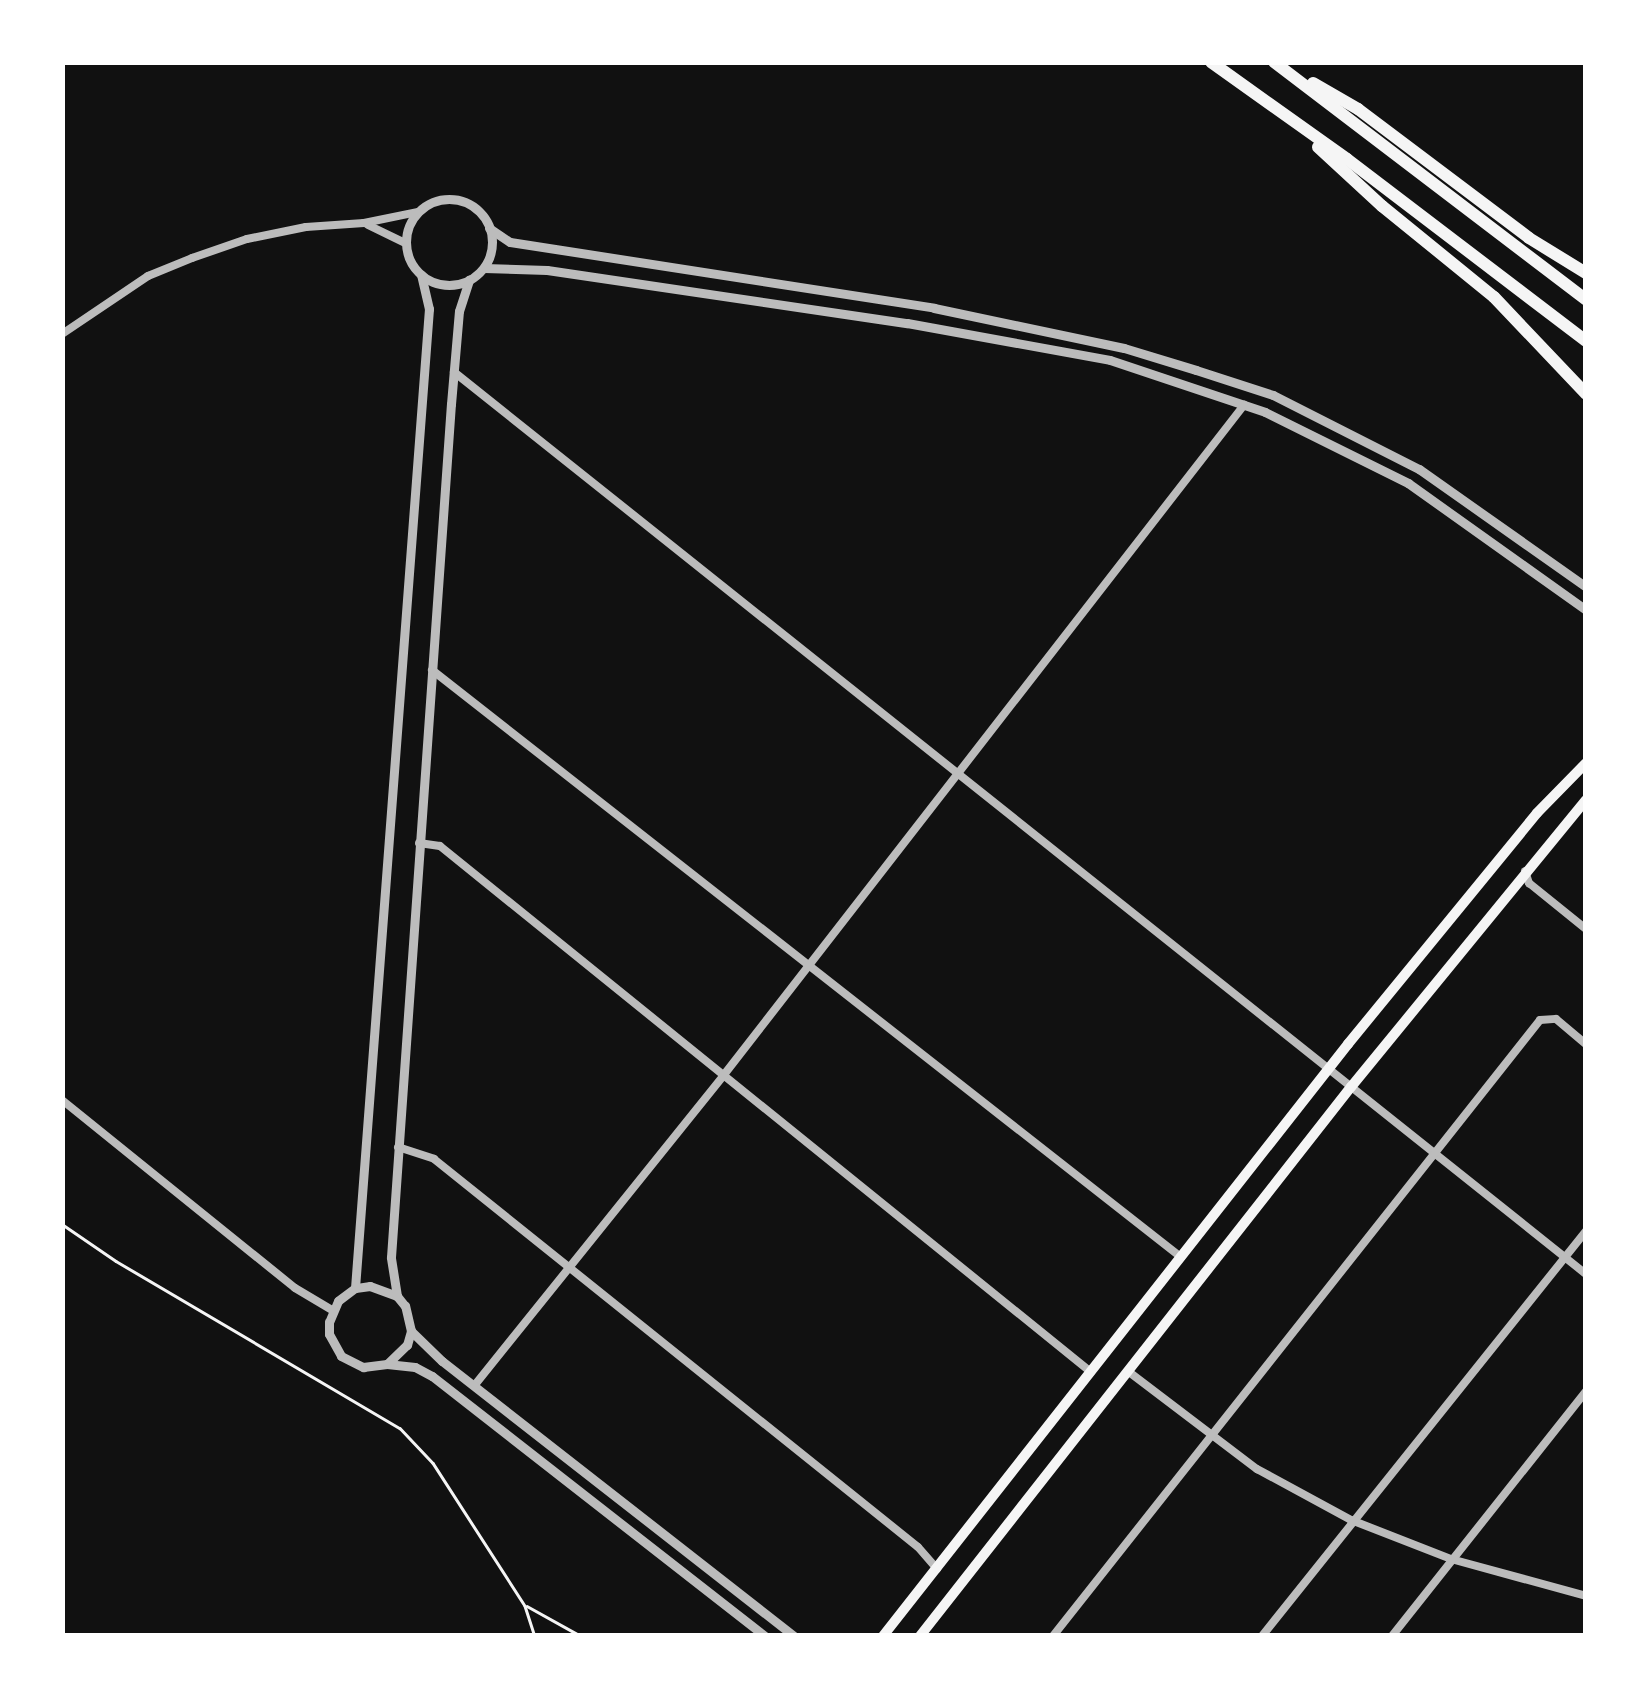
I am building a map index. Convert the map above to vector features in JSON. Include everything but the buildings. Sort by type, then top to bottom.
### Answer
[{"type":"highway","points":[[1211,62],[1586,341]]},
{"type":"highway","points":[[1276,62],[1358,109],[1540,246],[1586,273]]},
{"type":"highway","points":[[1276,62],[1586,300]]},
{"type":"highway","points":[[1280,111],[1382,206],[1494,298],[1586,394]]},
{"type":"main road","points":[[883,1636],[1328,1069],[1537,813],[1586,764]]},
{"type":"main road","points":[[920,1636],[1351,1087],[1586,800]]},
{"type":"street","points":[[62,334],[134,284],[192,258],[306,227],[364,223],[418,212],[439,200],[452,199],[475,208],[490,228],[510,242],[934,308],[1124,348],[1273,396],[1419,469],[1586,587]]},
{"type":"street","points":[[356,1288],[429,309],[421,275],[410,260],[405,243],[418,212]]},
{"type":"street","points":[[364,223],[405,243]]},
{"type":"street","points":[[421,275],[444,285],[469,280],[484,268],[491,248],[490,228]]},
{"type":"street","points":[[484,268],[547,270],[926,326],[1110,360],[1244,405],[1408,483],[1586,610]]},
{"type":"street","points":[[388,1364],[407,1345],[411,1332],[410,1318],[397,1296],[391,1258],[454,372],[459,311],[469,280]]},
{"type":"street","points":[[454,372],[1586,1274]]},
{"type":"street","points":[[474,1386],[724,1076],[1244,405]]},
{"type":"street","points":[[432,670],[1181,1257]]},
{"type":"street","points":[[419,843],[440,846],[1091,1372]]},
{"type":"street","points":[[1525,871],[1530,884],[1586,929]]},
{"type":"street","points":[[1053,1636],[1540,1020],[1556,1020],[1586,1044]]},
{"type":"street","points":[[62,1100],[295,1288],[332,1310]]},
{"type":"street","points":[[398,1147],[434,1159],[918,1547],[936,1570]]},
{"type":"street","points":[[1262,1636],[1586,1230]]},
{"type":"street","points":[[397,1296],[384,1288],[356,1288],[332,1310],[330,1334],[341,1356],[363,1367],[415,1367],[432,1376],[765,1636]]},
{"type":"street","points":[[411,1332],[474,1386],[794,1636]]},
{"type":"street","points":[[1129,1372],[1257,1469],[1351,1520],[1451,1560],[1586,1596]]},
{"type":"street","points":[[1392,1636],[1586,1392]]},
{"type":"path","points":[[62,1224],[116,1262],[400,1428],[433,1463],[526,1606],[535,1636]]},
{"type":"path","points":[[526,1606],[581,1636]]}]
